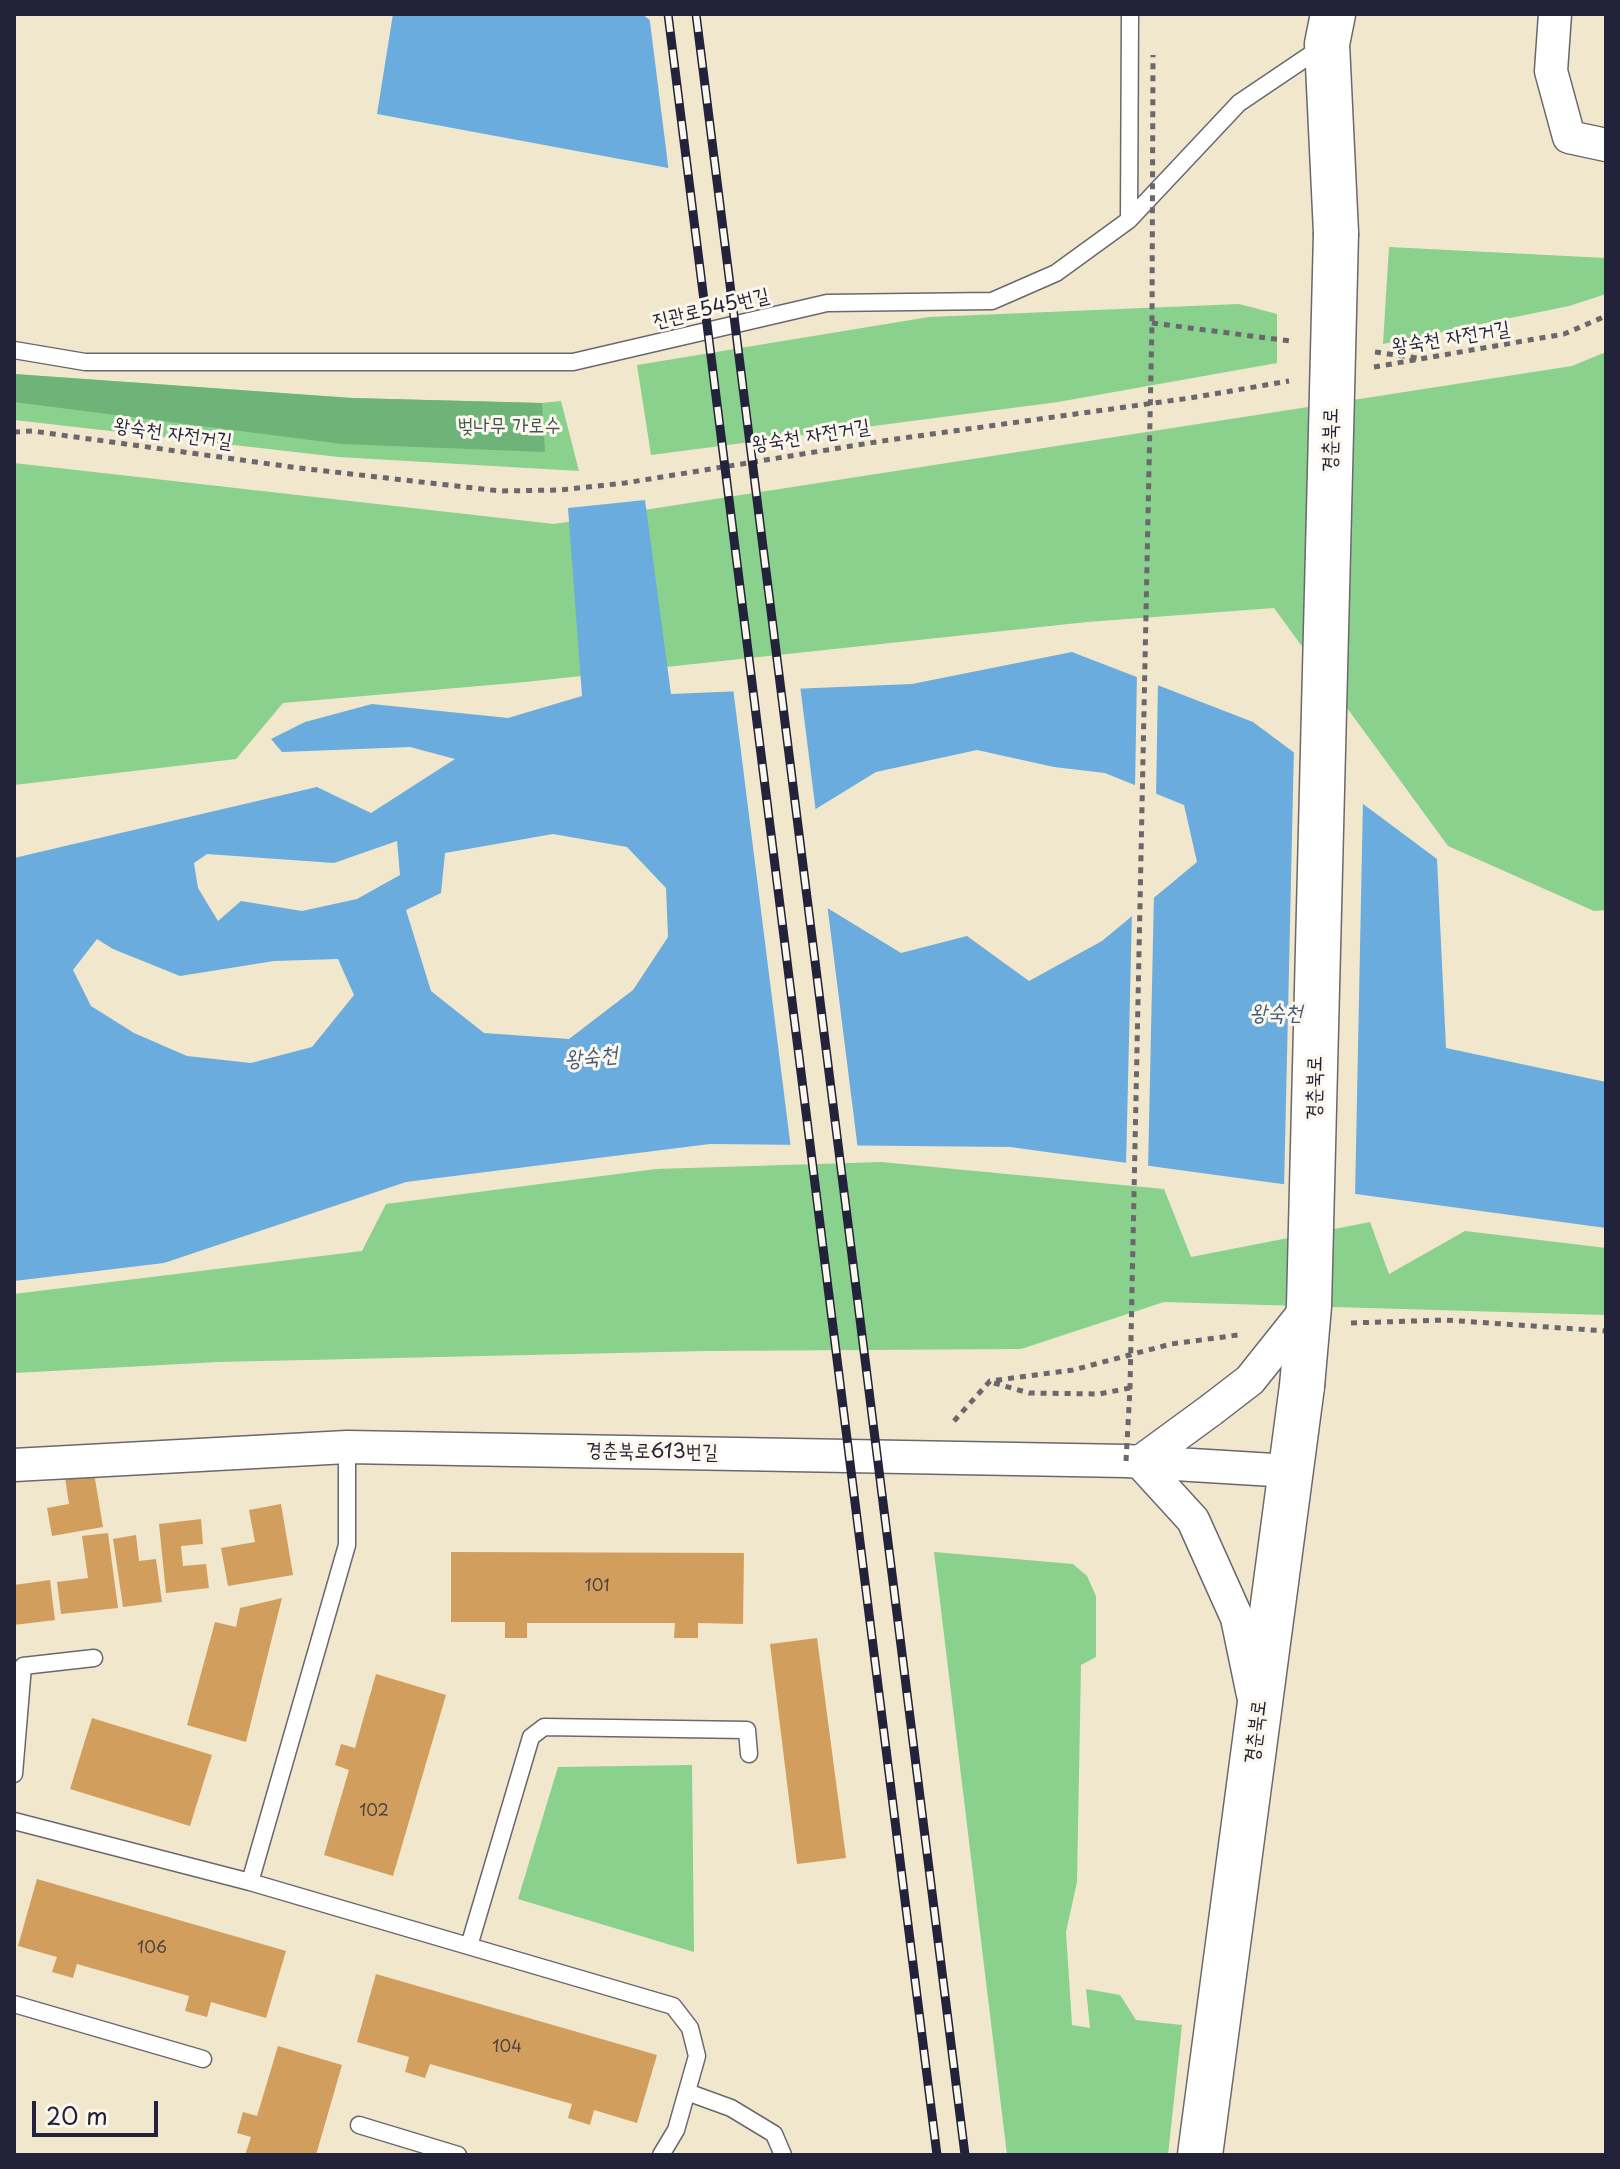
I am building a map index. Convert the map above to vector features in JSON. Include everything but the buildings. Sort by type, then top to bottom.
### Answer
[{"type":"street","points":[[1555,14],[1551,71],[1569,137],[1606,145]]},
{"type":"street","name":"경춘북로","points":[[1200,2155],[1302,1386],[1309,1306],[1336,233],[1330,29]]},
{"type":"street","points":[[1257,1718],[1237,1618],[1193,1520],[1133,1462],[1250,1380],[1309,1306]]},
{"type":"street","name":"경춘북로613번길","points":[[14,1465],[347,1447],[1133,1462],[1290,1471]]},
{"type":"lane","points":[[1129,220],[1130,14]]},
{"type":"lane","name":"진관로545번길","points":[[14,350],[85,362],[573,362],[827,303],[992,301],[1056,273],[1129,220],[1239,103],[1330,29]]},
{"type":"lane","points":[[250,1882],[347,1545],[347,1447]]},
{"type":"lane","points":[[14,1774],[18,1666],[94,1658]]},
{"type":"lane","points":[[469,1946],[531,1737],[544,1727],[747,1730],[749,1754]]},
{"type":"lane","points":[[14,1821],[250,1882],[673,2006],[690,2028],[697,2056],[676,2130],[661,2155]]},
{"type":"lane","points":[[14,2004],[203,2059]]},
{"type":"lane","points":[[687,2092],[731,2108],[774,2134],[783,2155]]},
{"type":"lane","points":[[359,2125],[458,2155]]},
{"type":"path","points":[[1133,1462],[1130,1388],[1152,323],[1153,55]]},
{"type":"path","name":"왕숙천 자전거길","points":[[1361,369],[1564,334],[1606,316]]},
{"type":"path","name":"왕숙천 자전거길","points":[[14,432],[32,431],[299,468],[500,491],[560,490],[625,483],[1300,379]]},
{"type":"path","points":[[990,1381],[1029,1393],[1099,1394],[1130,1388]]},
{"type":"green space","points":[[1389,247],[1606,258],[1606,294],[1569,306],[1383,344]]},
{"type":"green space","points":[[1239,304],[1277,314],[1277,363],[1058,402],[651,455],[637,365],[929,317]]},
{"type":"green space","points":[[1606,352],[1606,910],[1594,911],[1448,846],[1274,608],[1087,622],[525,682],[283,703],[236,759],[14,785],[14,463],[554,524],[1572,366]]},
{"type":"green space","name":"벚나무 가로수","points":[[14,374],[352,398],[561,401],[579,471],[339,457],[14,420]]},
{"type":"green space","name":"벚나무 가로수","points":[[14,374],[352,398],[542,403],[545,452],[342,444],[14,402]]},
{"type":"green space","points":[[881,1162],[1164,1189],[1191,1257],[1370,1222],[1389,1274],[1465,1231],[1606,1248],[1606,1315],[1164,1302],[1021,1349],[706,1351],[218,1362],[14,1373],[14,1294],[362,1251],[386,1204],[656,1169]]},
{"type":"green space","points":[[934,1552],[1073,1564],[1087,1576],[1096,1596],[1096,1657],[1081,1665],[1077,1882],[1066,1932],[1072,2025],[1090,2028],[1086,1989],[1120,1995],[1136,2020],[1182,2025],[1168,2155],[1007,2155]]},
{"type":"green space","points":[[692,1765],[694,1952],[518,1899],[558,1767]]},
{"type":"water","points":[[393,14],[642,14],[715,70],[706,175],[377,114]]},
{"type":"water","name":"왕숙천","points":[[645,500],[671,694],[912,684],[1072,652],[1253,722],[1437,859],[1446,1048],[1606,1082],[1606,1228],[1010,1147],[710,1144],[406,1182],[164,1263],[14,1281],[14,858],[317,787],[371,813],[455,759],[410,747],[282,752],[271,739],[305,722],[372,704],[508,718],[582,696],[568,508]],"holes":[[[977,750],[1054,767],[1105,773],[1184,805],[1197,862],[1102,941],[1029,981],[967,936],[901,953],[793,887],[788,826],[876,772]],[[553,834],[627,847],[666,888],[668,937],[633,990],[569,1039],[484,1033],[431,991],[406,910],[441,893],[445,853]],[[397,841],[400,875],[357,899],[302,911],[241,901],[218,921],[198,888],[194,863],[207,854],[334,863]],[[97,939],[113,949],[180,976],[274,961],[338,959],[354,995],[312,1047],[251,1063],[187,1056],[134,1033],[91,1006],[73,970]]]},
{"type":"pier","points":[[649,14],[719,69],[710,176],[707,179],[669,173]]},
{"type":"pier","points":[[1137,672],[1158,680],[1156,798],[1135,789]]},
{"type":"pier","points":[[800,685],[816,813],[792,828],[797,885],[827,903],[858,1150],[791,1149],[733,688]]},
{"type":"pier","points":[[1294,747],[1363,798],[1355,1198],[1284,1189]]},
{"type":"pier","points":[[1154,893],[1148,1170],[1126,1167],[1132,911]]},
{"type":"railway","points":[[668,14],[937,2155]]},
{"type":"railway","points":[[696,14],[965,2155]]}]
